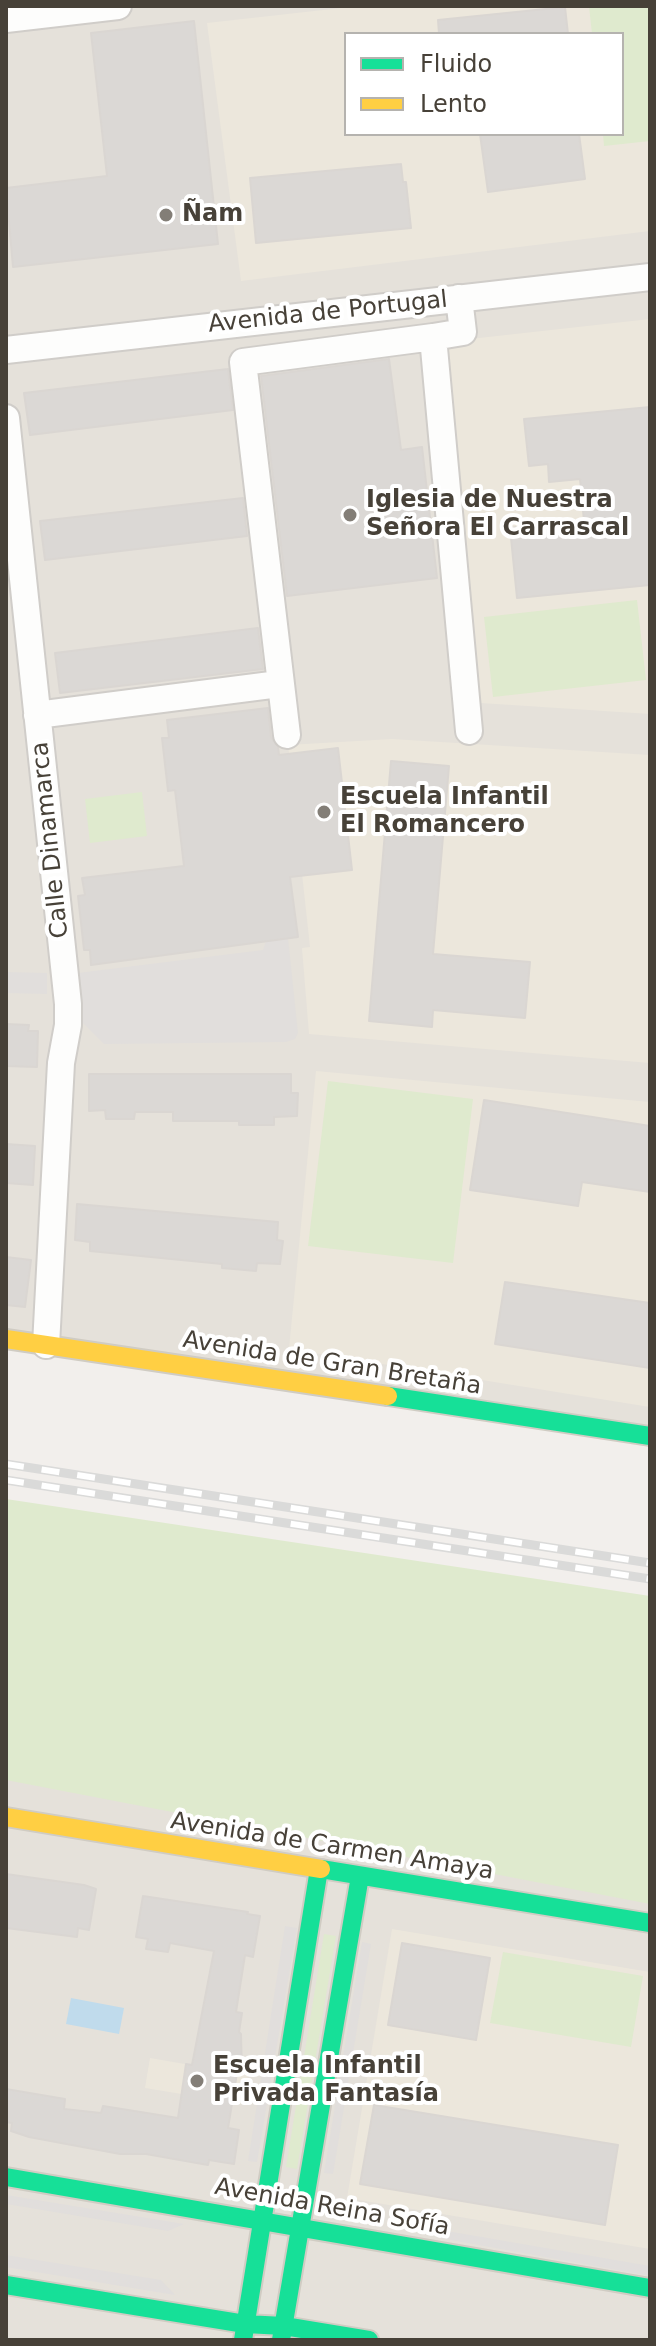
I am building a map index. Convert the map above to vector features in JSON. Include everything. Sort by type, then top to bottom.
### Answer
[{"type":"street","points":[[6,19],[118,6]]},
{"type":"street","name":"Avenida de Portugal","points":[[6,350],[650,277]]},
{"type":"street","points":[[287,735],[243,362],[463,332],[459,298]]},
{"type":"street","points":[[433,337],[469,731]]},
{"type":"street","points":[[6,418],[37,715]]},
{"type":"street","name":"Calle Dinamarca","points":[[46,1345],[61,1063],[68,1025],[68,1004],[37,715],[279,684]]},
{"type":"street","name":"Avenida de Gran Bretaña","points":[[6,1339],[650,1436]]},
{"type":"street","name":"Avenida de Carmen Amaya","points":[[6,1817],[650,1923]]},
{"type":"street","points":[[244,2332],[319,1869]]},
{"type":"street","points":[[282,2333],[360,1876]]},
{"type":"street","name":"Avenida Reina Sofía","points":[[6,2177],[650,2288]]},
{"type":"street","points":[[6,2285],[244,2332],[369,2340]]},
{"type":"shaded area","points":[[6,6],[650,6],[650,1436],[6,1339]]},
{"type":"shaded area","points":[[359,6],[650,6],[650,231],[241,281],[207,23]]},
{"type":"shaded area","points":[[650,319],[650,714],[481,703],[443,342]]},
{"type":"shaded area","points":[[392,739],[650,755],[650,1063],[309,1034],[302,948],[310,947],[288,745]]},
{"type":"shaded area","points":[[288,938],[298,1033],[295,1039],[286,1042],[104,1044],[82,1022],[78,973],[263,950],[266,941]]},
{"type":"shaded area","points":[[6,972],[47,973],[47,994],[6,993]]},
{"type":"shaded area","points":[[316,1071],[650,1102],[650,1407],[289,1349]]},
{"type":"shaded area","points":[[6,1771],[650,1882],[650,2340],[6,2340]]},
{"type":"shaded area","points":[[285,1926],[297,1928],[257,2162],[248,2161]]},
{"type":"shaded area","points":[[392,1929],[650,1972],[650,2249],[347,2198]]},
{"type":"shaded area","points":[[362,1942],[371,1944],[333,2174],[324,2173]]},
{"type":"shaded area","name":"Escuela Infantil Privada Fantasía","points":[[150,2058],[248,2075],[243,2104],[145,2088]]},
{"type":"shaded area","points":[[6,2195],[184,2224],[168,2231],[6,2204]]},
{"type":"shaded area","points":[[441,2230],[650,2266],[650,2276],[440,2238]]},
{"type":"shaded area","points":[[6,2255],[161,2280],[175,2295],[6,2267]]},
{"type":"green space","points":[[589,6],[650,6],[650,141],[604,146],[603,136],[624,136],[624,32],[592,32]]},
{"type":"green space","points":[[637,600],[646,680],[493,697],[484,617]]},
{"type":"green space","points":[[142,792],[147,836],[90,843],[85,799]]},
{"type":"green space","points":[[328,1081],[473,1099],[453,1263],[308,1246]]},
{"type":"green space","points":[[6,1499],[650,1596],[650,1904],[6,1780]]},
{"type":"green space","points":[[324,1934],[336,1936],[297,2169],[286,2167]]},
{"type":"green space","points":[[503,1952],[643,1976],[631,2047],[490,2023]]},
{"type":"water","points":[[71,1998],[124,2008],[119,2034],[66,2024]]},
{"type":"building","points":[[565,7],[568,32],[439,32],[438,20]]},
{"type":"building","points":[[194,21],[218,244],[13,267],[6,188],[107,176],[91,33]]},
{"type":"building","points":[[480,136],[579,136],[585,179],[488,192]]},
{"type":"building","points":[[401,164],[411,228],[256,243],[250,178]]},
{"type":"building","name":"Iglesia de Nuestra Señora El Carrascal","points":[[389,359],[401,450],[422,447],[437,578],[287,596],[261,376]]},
{"type":"building","points":[[228,369],[233,410],[30,435],[24,393]]},
{"type":"building","points":[[650,407],[650,585],[517,598],[510,528],[584,521],[580,479],[549,482],[548,464],[529,466],[524,419]]},
{"type":"building","points":[[243,498],[247,536],[45,560],[40,521]]},
{"type":"building","points":[[258,628],[263,669],[60,693],[55,653]]},
{"type":"building","points":[[268,708],[271,737],[279,755],[338,748],[352,870],[290,877],[298,937],[91,965],[90,950],[84,950],[78,896],[85,895],[82,878],[184,866],[175,790],[168,791],[162,738],[169,738],[167,720]]},
{"type":"building","points":[[391,761],[449,766],[433,954],[530,962],[525,1018],[433,1010],[432,1027],[369,1021]]},
{"type":"building","points":[[6,1024],[29,1025],[28,1031],[38,1031],[37,1067],[6,1066]]},
{"type":"building","points":[[89,1074],[291,1074],[291,1093],[298,1093],[297,1116],[274,1117],[274,1125],[239,1125],[239,1121],[173,1121],[173,1112],[135,1112],[134,1119],[106,1119],[105,1110],[89,1111]]},
{"type":"building","points":[[484,1100],[650,1126],[650,1192],[582,1182],[578,1206],[470,1190]]},
{"type":"building","points":[[6,1144],[35,1146],[33,1185],[6,1183]]},
{"type":"building","points":[[77,1204],[278,1222],[277,1240],[283,1241],[280,1264],[257,1263],[256,1271],[222,1268],[222,1264],[90,1251],[90,1242],[75,1240]]},
{"type":"building","points":[[6,1257],[31,1260],[25,1307],[6,1305]]},
{"type":"building","points":[[505,1282],[650,1303],[650,1368],[495,1344]]},
{"type":"building","points":[[6,1874],[96,1889],[89,1930],[78,1928],[77,1937],[6,1928]]},
{"type":"building","points":[[143,1896],[260,1916],[253,1957],[245,1955],[236,2012],[242,2013],[239,2032],[242,2074],[237,2073],[228,2128],[239,2130],[234,2164],[209,2160],[208,2165],[146,2154],[120,2154],[29,2137],[11,2131],[12,2123],[6,2122],[6,2089],[65,2099],[64,2109],[101,2113],[103,2106],[178,2118],[186,2064],[192,2065],[214,1951],[170,1943],[168,1952],[146,1949],[148,1939],[136,1937]]},
{"type":"building","points":[[402,1943],[490,1958],[476,2040],[388,2025]]},
{"type":"building","points":[[374,2105],[618,2145],[605,2225],[360,2184]]},
{"type":"railway","points":[[6,1464],[650,1563]]},
{"type":"railway","points":[[6,1480],[650,1579]]},
{"type":"traffic: fast","points":[[388,1396],[650,1436]]},
{"type":"traffic: fast","points":[[243,2340],[319,1869]]},
{"type":"traffic: fast","points":[[321,1869],[650,1923]]},
{"type":"traffic: fast","points":[[281,2340],[360,1876]]},
{"type":"traffic: fast","points":[[6,2177],[650,2288]]},
{"type":"traffic: fast","points":[[6,2285],[245,2324],[284,2326],[369,2340]]},
{"type":"traffic: slow","points":[[6,1339],[388,1396]]},
{"type":"traffic: slow","points":[[6,1817],[321,1869]]},
{"type":"place","name":"Ñam","points":[[166,215]]},
{"type":"place","name":"Iglesia de Nuestra Señora El Carrascal","points":[[350,515]]},
{"type":"place","name":"Escuela Infantil El Romancero","points":[[324,812]]},
{"type":"place","name":"Escuela Infantil Privada Fantasía","points":[[197,2081]]}]
